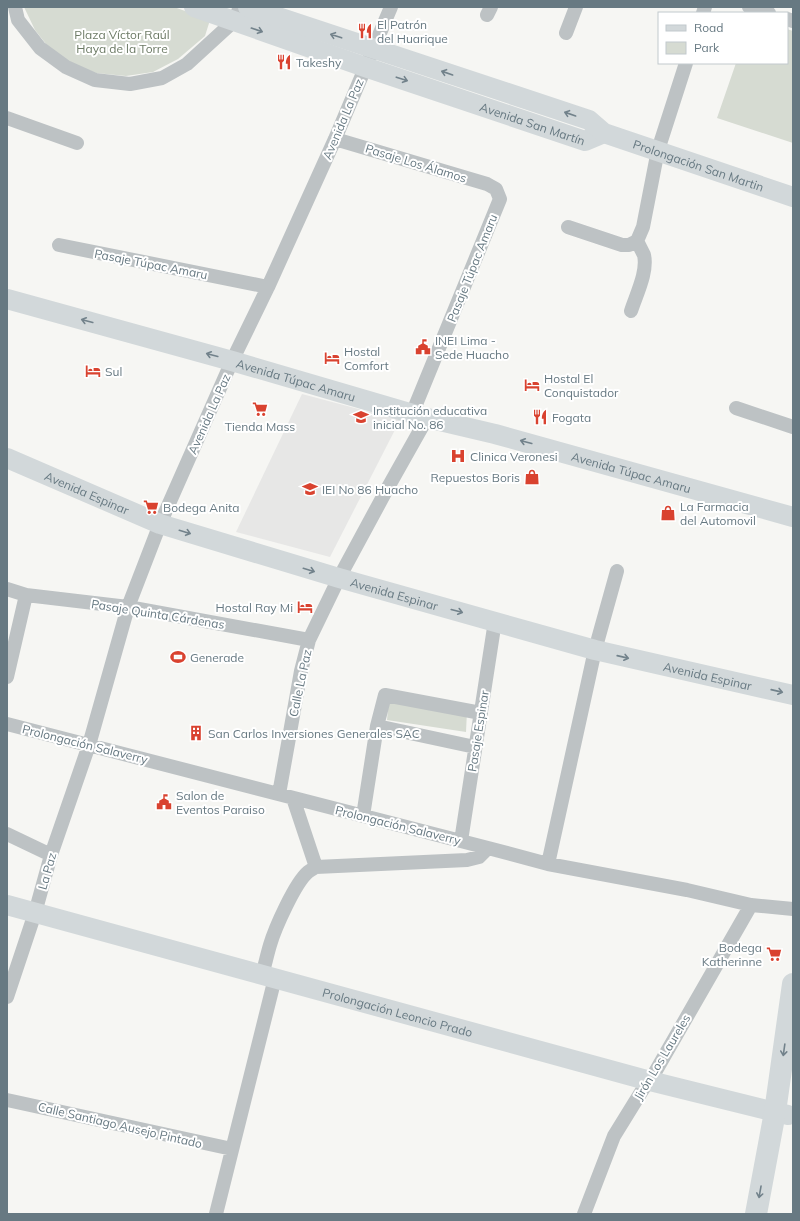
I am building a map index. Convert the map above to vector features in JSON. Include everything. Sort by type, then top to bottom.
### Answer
[{"type":"main road","points":[[771,1214],[793,984]]},
{"type":"main road","points":[[756,1214],[781,1119],[793,1085]]},
{"type":"street","points":[[15,7],[18,20],[40,48],[66,67],[94,80],[130,84],[162,78],[187,64],[237,14]]},
{"type":"street","name":"Avenida San Martín","points":[[199,8],[237,14],[365,67],[585,141],[604,133],[589,120],[248,7]]},
{"type":"street","name":"Avenida La Paz","points":[[89,745],[128,607],[160,524],[232,361],[268,287],[335,139],[391,7]]},
{"type":"street","points":[[566,33],[576,7]]},
{"type":"street","points":[[749,7],[766,12]]},
{"type":"street","points":[[568,227],[622,245],[629,245],[637,241],[643,227],[658,150],[686,64]]},
{"type":"street","points":[[7,118],[78,143]]},
{"type":"street","name":"Prolongación San Martin","points":[[604,133],[658,150],[793,197]]},
{"type":"street","name":"Pasaje Los Álamos","points":[[335,139],[487,184],[496,189]]},
{"type":"street","name":"Pasaje Túpac Amaru","points":[[339,578],[386,491],[420,416],[500,199],[496,189]]},
{"type":"street","points":[[631,311],[643,276],[645,265],[644,256],[637,241]]},
{"type":"street","name":"Pasaje Túpac Amaru","points":[[59,245],[268,287]]},
{"type":"street","name":"Avenida Túpac Amaru","points":[[7,299],[232,361],[420,416],[495,434],[793,517]]},
{"type":"street","points":[[736,408],[793,427]]},
{"type":"street","name":"Avenida Espinar","points":[[7,458],[160,524],[339,578],[595,650],[793,695]]},
{"type":"street","points":[[548,864],[595,650],[617,571]]},
{"type":"street","name":"Calle La Paz","points":[[279,794],[301,671],[310,640],[339,578]]},
{"type":"street","name":"Pasaje Quinta Cárdenas","points":[[7,589],[26,595],[128,607],[310,640]]},
{"type":"street","points":[[7,677],[26,595]]},
{"type":"street","name":"Pasaje Espinar","points":[[461,841],[495,621]]},
{"type":"street","points":[[363,816],[383,697],[386,695],[481,713]]},
{"type":"street","name":"Prolongación Salaverry","points":[[7,724],[548,864],[687,890],[751,905],[793,909]]},
{"type":"street","points":[[378,726],[475,747]]},
{"type":"street","name":"La Paz","points":[[7,997],[51,855],[89,745]]},
{"type":"street","points":[[293,798],[316,867]]},
{"type":"street","points":[[7,834],[51,855]]},
{"type":"street","points":[[216,1214],[270,981],[270,945],[284,910],[304,877],[309,871],[316,867],[467,860],[479,857],[488,848]]},
{"type":"street","name":"Prolongación Leoncio Prado","points":[[7,905],[33,917],[646,1085],[781,1119]]},
{"type":"street","name":"Jirón Los Laureles","points":[[584,1214],[614,1136],[646,1085],[751,905]]},
{"type":"street","name":"Prolongación Leoncio Prado","points":[[7,915],[33,917]]},
{"type":"street","name":"Calle Santiago Ausejo Pintado","points":[[7,1100],[232,1150]]},
{"type":"shaded area","name":"IEI No 86 Huacho","points":[[302,394],[400,420],[330,557],[236,532]]},
{"type":"green space","name":"Plaza Víctor Raúl Haya de la Torre","points":[[24,7],[174,7],[210,20],[205,36],[178,59],[153,72],[126,76],[96,73],[73,64],[50,49],[35,30]]},
{"type":"green space","points":[[788,29],[793,31],[793,143],[717,118],[736,64],[788,64]]},
{"type":"green space","points":[[389,699],[467,711],[466,732],[387,720]]},
{"type":"place","name":"El Patrón del Huarique","points":[[365,31]]},
{"type":"place","name":"Takeshy","points":[[284,62]]},
{"type":"place","name":"INEI Lima - Sede Huacho","points":[[423,347]]},
{"type":"place","name":"Hostal Comfort","points":[[332,358]]},
{"type":"place","name":"Sul","points":[[93,371]]},
{"type":"place","name":"Hostal El Conquistador","points":[[532,385]]},
{"type":"place","name":"Tienda Mass","points":[[260,409]]},
{"type":"place","name":"Institución educativa inicial No. 86","points":[[361,417]]},
{"type":"place","name":"Fogata","points":[[540,417]]},
{"type":"place","name":"Clinica Veronesi","points":[[458,456]]},
{"type":"place","name":"Repuestos Boris","points":[[532,477]]},
{"type":"place","name":"IEI No 86 Huacho","points":[[310,489]]},
{"type":"place","name":"Bodega Anita","points":[[151,507]]},
{"type":"place","name":"La Farmacia del Automovil","points":[[668,513]]},
{"type":"place","name":"Hostal Ray Mi","points":[[305,607]]},
{"type":"place","name":"Generade","points":[[178,657]]},
{"type":"place","name":"San Carlos Inversiones Generales SAC","points":[[196,733]]},
{"type":"place","name":"Salon de Eventos Paraiso","points":[[164,802]]},
{"type":"place","name":"Bodega Katherinne","points":[[774,954]]}]
